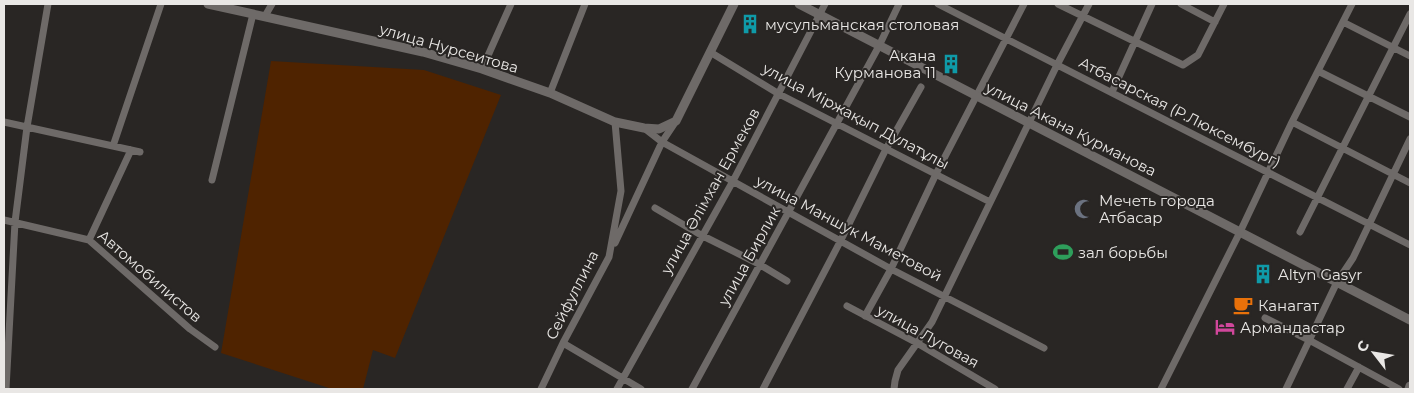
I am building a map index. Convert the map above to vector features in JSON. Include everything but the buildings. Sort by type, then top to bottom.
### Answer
[{"type":"main road","name":"улица Нурсеитова","points":[[208,4],[423,52],[482,69],[550,93],[614,122],[659,129],[676,121]]},
{"type":"main road","points":[[676,121],[734,4]]},
{"type":"main road","name":"улица Акана Курманова","points":[[799,4],[1410,320]]},
{"type":"street","points":[[6,389],[7,313],[15,222],[27,127],[48,4]]},
{"type":"street","points":[[113,146],[161,4]]},
{"type":"street","points":[[265,16],[272,4]]},
{"type":"street","points":[[482,69],[510,4]]},
{"type":"street","points":[[550,93],[585,4]]},
{"type":"street","name":"улица Әлімхан Ермеков","points":[[617,389],[701,235],[733,181],[825,4]]},
{"type":"street","name":"улица Бирлик","points":[[692,389],[759,264],[790,212],[879,46],[899,4]]},
{"type":"street","name":"Атбасарская (Р.Люксембург)","points":[[938,4],[1410,245]]},
{"type":"street","points":[[865,316],[1024,4]]},
{"type":"street","points":[[1058,4],[1184,65],[1198,55],[1224,4]]},
{"type":"street","points":[[894,389],[898,370],[932,322],[1088,4]]},
{"type":"street","points":[[1112,92],[1152,4]]},
{"type":"street","points":[[1181,4],[1215,22]]},
{"type":"street","points":[[1161,389],[1352,4]]},
{"type":"street","points":[[212,180],[254,14]]},
{"type":"street","points":[[1300,232],[1410,14]]},
{"type":"street","points":[[1343,22],[1410,56]]},
{"type":"street","name":"улица Міржақып Дулатұлы","points":[[710,52],[779,94],[990,202]]},
{"type":"street","points":[[1318,71],[1410,117]]},
{"type":"street","points":[[763,389],[841,240],[886,148],[921,87]]},
{"type":"street","points":[[609,257],[662,142],[676,121]]},
{"type":"street","points":[[4,122],[140,152]]},
{"type":"street","name":"Сейфуллина","points":[[541,389],[563,342],[609,257],[621,191],[614,122]]},
{"type":"street","points":[[1292,122],[1410,183]]},
{"type":"street","name":"улица Маншук Маметовой","points":[[644,128],[662,142],[891,268],[1044,348]]},
{"type":"street","points":[[1286,389],[1337,282],[1353,258],[1410,139]]},
{"type":"street","points":[[89,240],[131,150]]},
{"type":"street","points":[[655,208],[787,281]]},
{"type":"street","name":"Автомобилистов","points":[[4,220],[89,240],[190,329],[215,347]]},
{"type":"street","name":"улица Луговая","points":[[847,306],[917,343],[994,389]]},
{"type":"street","points":[[1265,318],[1399,389]]},
{"type":"street","points":[[563,342],[641,389]]},
{"type":"street","points":[[1347,389],[1359,367]]},
{"type":"shaded area","points":[[271,61],[424,70],[501,95],[395,358],[373,350],[363,389],[332,389],[221,353]]},
{"type":"place","name":"мусульманская столовая","points":[[750,24]]},
{"type":"place","name":"Акана Курманова 11","points":[[951,64]]},
{"type":"place","name":"Мечеть города Атбасар","points":[[1084,209]]},
{"type":"place","name":"зал борьбы","points":[[1063,252]]},
{"type":"place","name":"Altyn Gasyr","points":[[1263,274]]},
{"type":"place","name":"Канагат","points":[[1243,305]]},
{"type":"place","name":"Армандастар","points":[[1225,327]]}]
